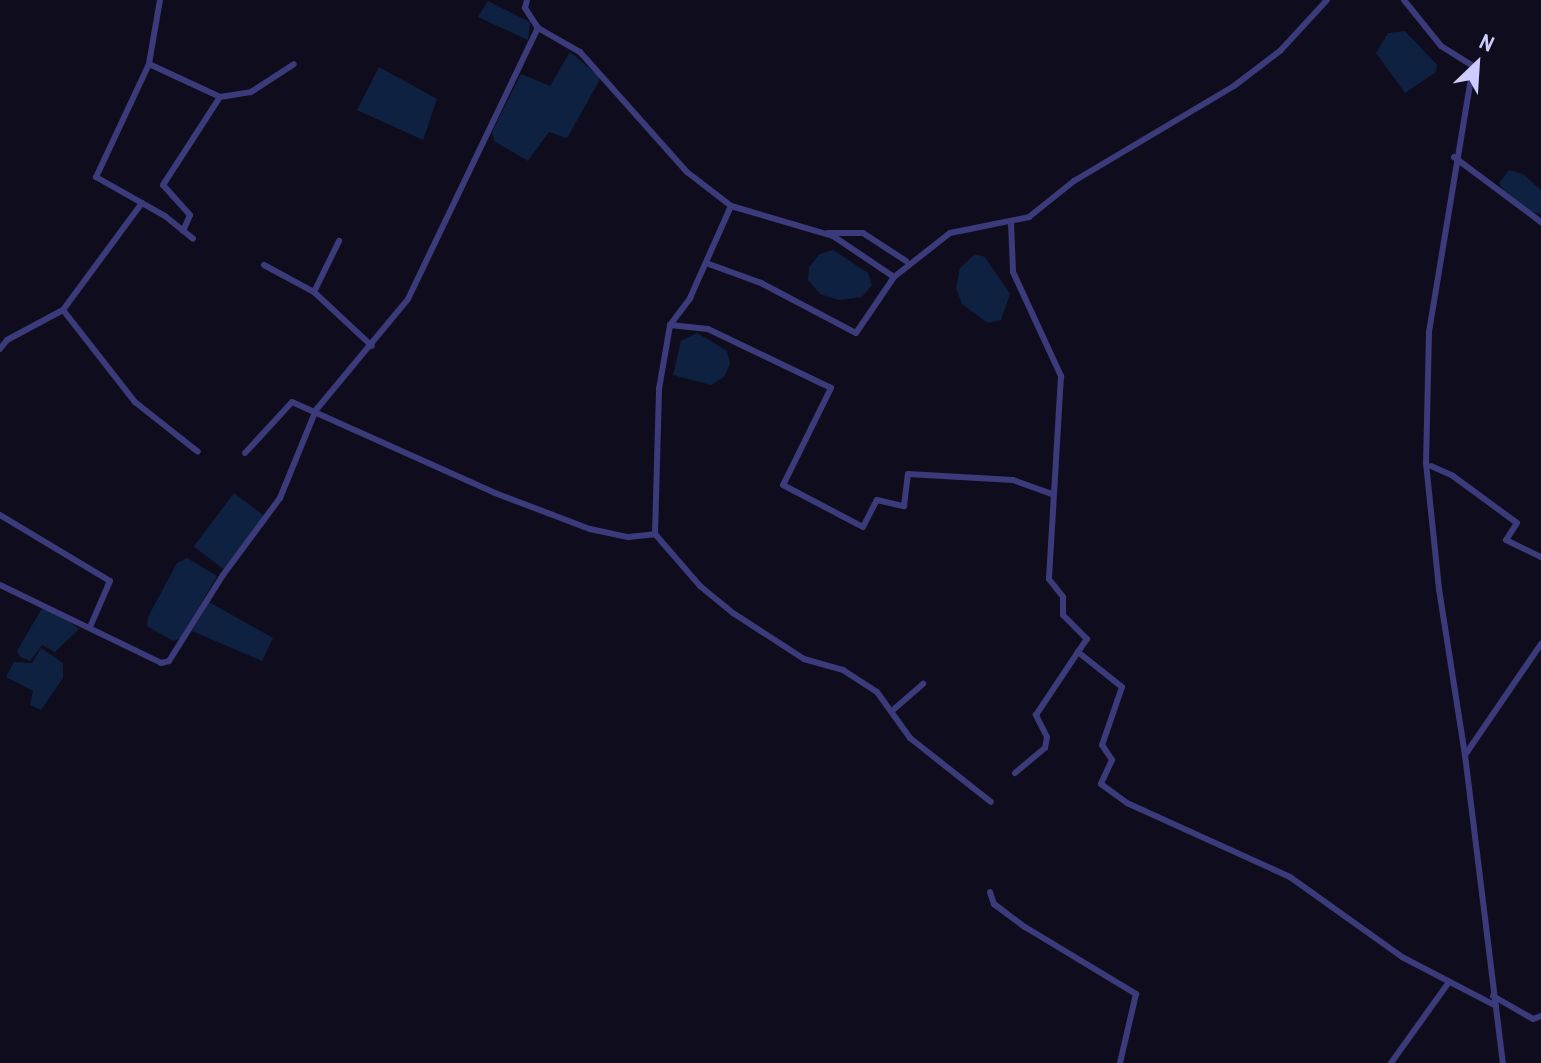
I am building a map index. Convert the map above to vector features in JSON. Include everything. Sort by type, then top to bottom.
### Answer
[{"type":"street","points":[[160,0],[149,64],[96,177],[142,203],[193,239]]},
{"type":"street","points":[[527,0],[525,8],[538,28],[580,52],[687,172],[731,206],[825,233],[863,233],[906,261]]},
{"type":"street","points":[[706,263],[761,283],[856,333],[894,277],[950,233],[1029,217],[1074,181],[1234,86],[1280,51],[1327,0]]},
{"type":"street","points":[[1404,0],[1441,46],[1473,66],[1454,157],[1429,332],[1426,463],[1439,589],[1465,755],[1503,1063]]},
{"type":"street","points":[[0,585],[161,663],[169,661],[223,575],[280,498],[316,410],[408,299],[538,28]]},
{"type":"street","points":[[149,64],[220,97],[251,92],[294,64]]},
{"type":"street","points":[[183,231],[190,215],[163,185],[220,97]]},
{"type":"street","points":[[1454,157],[1541,222]]},
{"type":"street","points":[[0,349],[7,340],[63,310],[142,203]]},
{"type":"street","points":[[731,206],[706,263],[670,325],[659,389],[655,534],[700,586],[733,613],[804,659],[843,670],[877,692],[893,710],[910,738],[991,802]]},
{"type":"street","points":[[1011,222],[1013,272],[1061,376],[1049,579],[1063,597],[1063,615],[1087,639],[1036,715],[1047,737],[1045,748],[1015,773]]},
{"type":"street","points":[[825,233],[894,277]]},
{"type":"street","points":[[314,292],[339,241]]},
{"type":"street","points":[[264,265],[314,292],[372,346]]},
{"type":"street","points":[[63,310],[135,402],[198,452]]},
{"type":"street","points":[[670,325],[708,329],[831,388],[783,485],[863,527],[877,500],[904,506],[908,474],[1013,480],[1052,494]]},
{"type":"street","points":[[245,453],[287,404],[316,410],[495,493],[590,529],[612,536],[655,534]]},
{"type":"street","points":[[1431,466],[1453,476],[1517,523],[1506,540],[1541,557]]},
{"type":"street","points":[[0,515],[110,581],[90,627]]},
{"type":"street","points":[[1465,755],[1541,644]]},
{"type":"street","points":[[1078,652],[1122,687],[1102,745],[1112,760],[1101,784],[1127,803],[1290,877],[1402,957],[1496,1006]]},
{"type":"street","points":[[893,710],[923,684]]},
{"type":"street","points":[[990,892],[994,904],[1025,927],[1136,994],[1120,1063]]},
{"type":"street","points":[[1391,1063],[1449,982]]},
{"type":"street","points":[[1493,996],[1533,1019],[1541,1016]]},
{"type":"water","points":[[488,1],[530,22],[528,40],[478,17]]},
{"type":"water","points":[[1405,31],[1437,65],[1436,72],[1405,93],[1376,53],[1388,33]]},
{"type":"water","points":[[570,52],[600,77],[567,138],[549,132],[528,161],[494,141],[492,132],[521,74],[550,86]]},
{"type":"water","points":[[379,67],[437,99],[423,140],[357,110]]},
{"type":"water","points":[[1509,170],[1523,174],[1541,190],[1541,214],[1527,211],[1509,198],[1499,183]]},
{"type":"water","points":[[833,250],[868,273],[872,285],[862,297],[839,300],[820,294],[808,280],[809,267],[820,254]]},
{"type":"water","points":[[975,254],[985,257],[1010,294],[1001,320],[988,323],[962,304],[956,288],[960,268]]},
{"type":"water","points":[[697,333],[727,351],[730,364],[724,377],[711,385],[673,375],[681,341]]},
{"type":"water","points":[[234,493],[264,516],[224,569],[194,547]]},
{"type":"water","points":[[187,558],[217,576],[181,638],[173,641],[147,626],[148,617],[177,563]]},
{"type":"water","points":[[209,602],[273,638],[262,661],[192,631]]},
{"type":"water","points":[[50,607],[79,629],[55,652],[42,645],[30,661],[20,657],[17,651],[41,610]]},
{"type":"water","points":[[41,648],[63,663],[63,678],[41,710],[30,705],[33,691],[6,677],[14,662],[32,663]]}]
